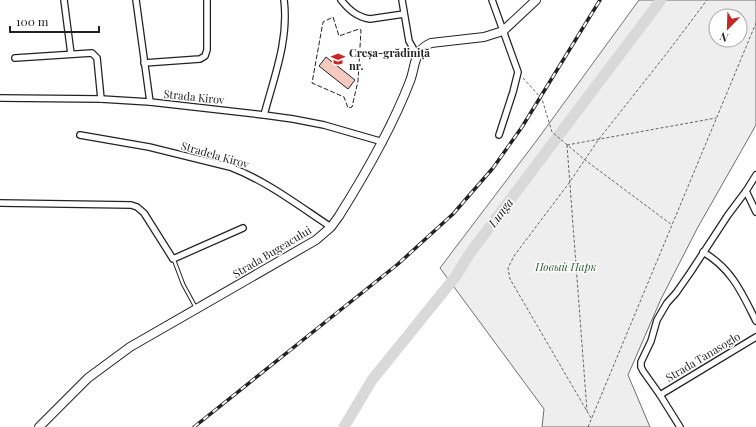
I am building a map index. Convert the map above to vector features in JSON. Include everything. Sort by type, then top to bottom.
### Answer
[{"type":"main road","points":[[417,55],[424,46],[431,43],[484,37],[502,31],[536,0]]},
{"type":"main road","name":"Strada Bugeacului","points":[[40,427],[88,378],[130,347],[304,248],[331,227],[383,142],[393,122],[411,79],[417,55]]},
{"type":"street","points":[[64,0],[71,54]]},
{"type":"street","points":[[136,0],[150,102]]},
{"type":"street","points":[[144,63],[200,59],[205,56],[207,50],[207,0]]},
{"type":"street","points":[[264,115],[284,38],[286,16],[284,0]]},
{"type":"street","points":[[341,0],[348,9],[364,18],[370,19],[404,14]]},
{"type":"street","points":[[402,0],[409,42],[417,55]]},
{"type":"street","points":[[492,0],[518,72],[513,92],[498,135]]},
{"type":"street","points":[[15,58],[92,53],[96,58],[101,99]]},
{"type":"street","name":"Strada Kirov","points":[[0,98],[101,99],[150,102],[264,115],[324,125],[383,142]]},
{"type":"street","name":"Stradela Kirov","points":[[80,135],[149,147],[237,170],[252,176],[331,227]]},
{"type":"street","points":[[680,427],[643,371],[641,362],[651,341],[657,320],[667,302],[676,293],[756,175]]},
{"type":"street","points":[[746,191],[756,212]]},
{"type":"street","points":[[0,203],[131,205],[137,207],[144,213],[173,259],[243,228]]},
{"type":"street","points":[[703,252],[713,258],[730,274],[740,289],[756,321]]},
{"type":"street","name":"Strada Tanasoglo","points":[[660,395],[756,337]]},
{"type":"lane","points":[[173,259],[183,284],[196,309]]},
{"type":"path","points":[[591,418],[510,279],[508,268],[514,256],[569,183],[599,139],[707,0]]},
{"type":"path","points":[[588,427],[756,23]]},
{"type":"path","points":[[518,72],[542,99],[552,132],[585,160],[672,225]]},
{"type":"path","points":[[567,145],[716,118]]},
{"type":"path","points":[[567,145],[587,411]]},
{"type":"green space","name":"Новый Парк","points":[[639,0],[756,0],[756,125],[698,227],[661,299],[628,375],[650,427],[542,427],[544,409],[440,268],[537,140]]},
{"type":"building","points":[[326,57],[355,80],[348,89],[319,66]]},
{"type":"waterway","name":"Lunga","points":[[344,427],[372,380],[456,276],[470,253],[661,0]]},
{"type":"railway","points":[[194,427],[398,264],[453,214],[493,168],[522,127],[600,0]]},
{"type":"fence","points":[[333,17],[339,36],[359,29],[361,30],[358,81],[352,107],[348,108],[344,97],[312,83],[323,22],[333,17]]},
{"type":"place","name":"Creșa-grădiniță nr.","points":[[338,59]]}]
